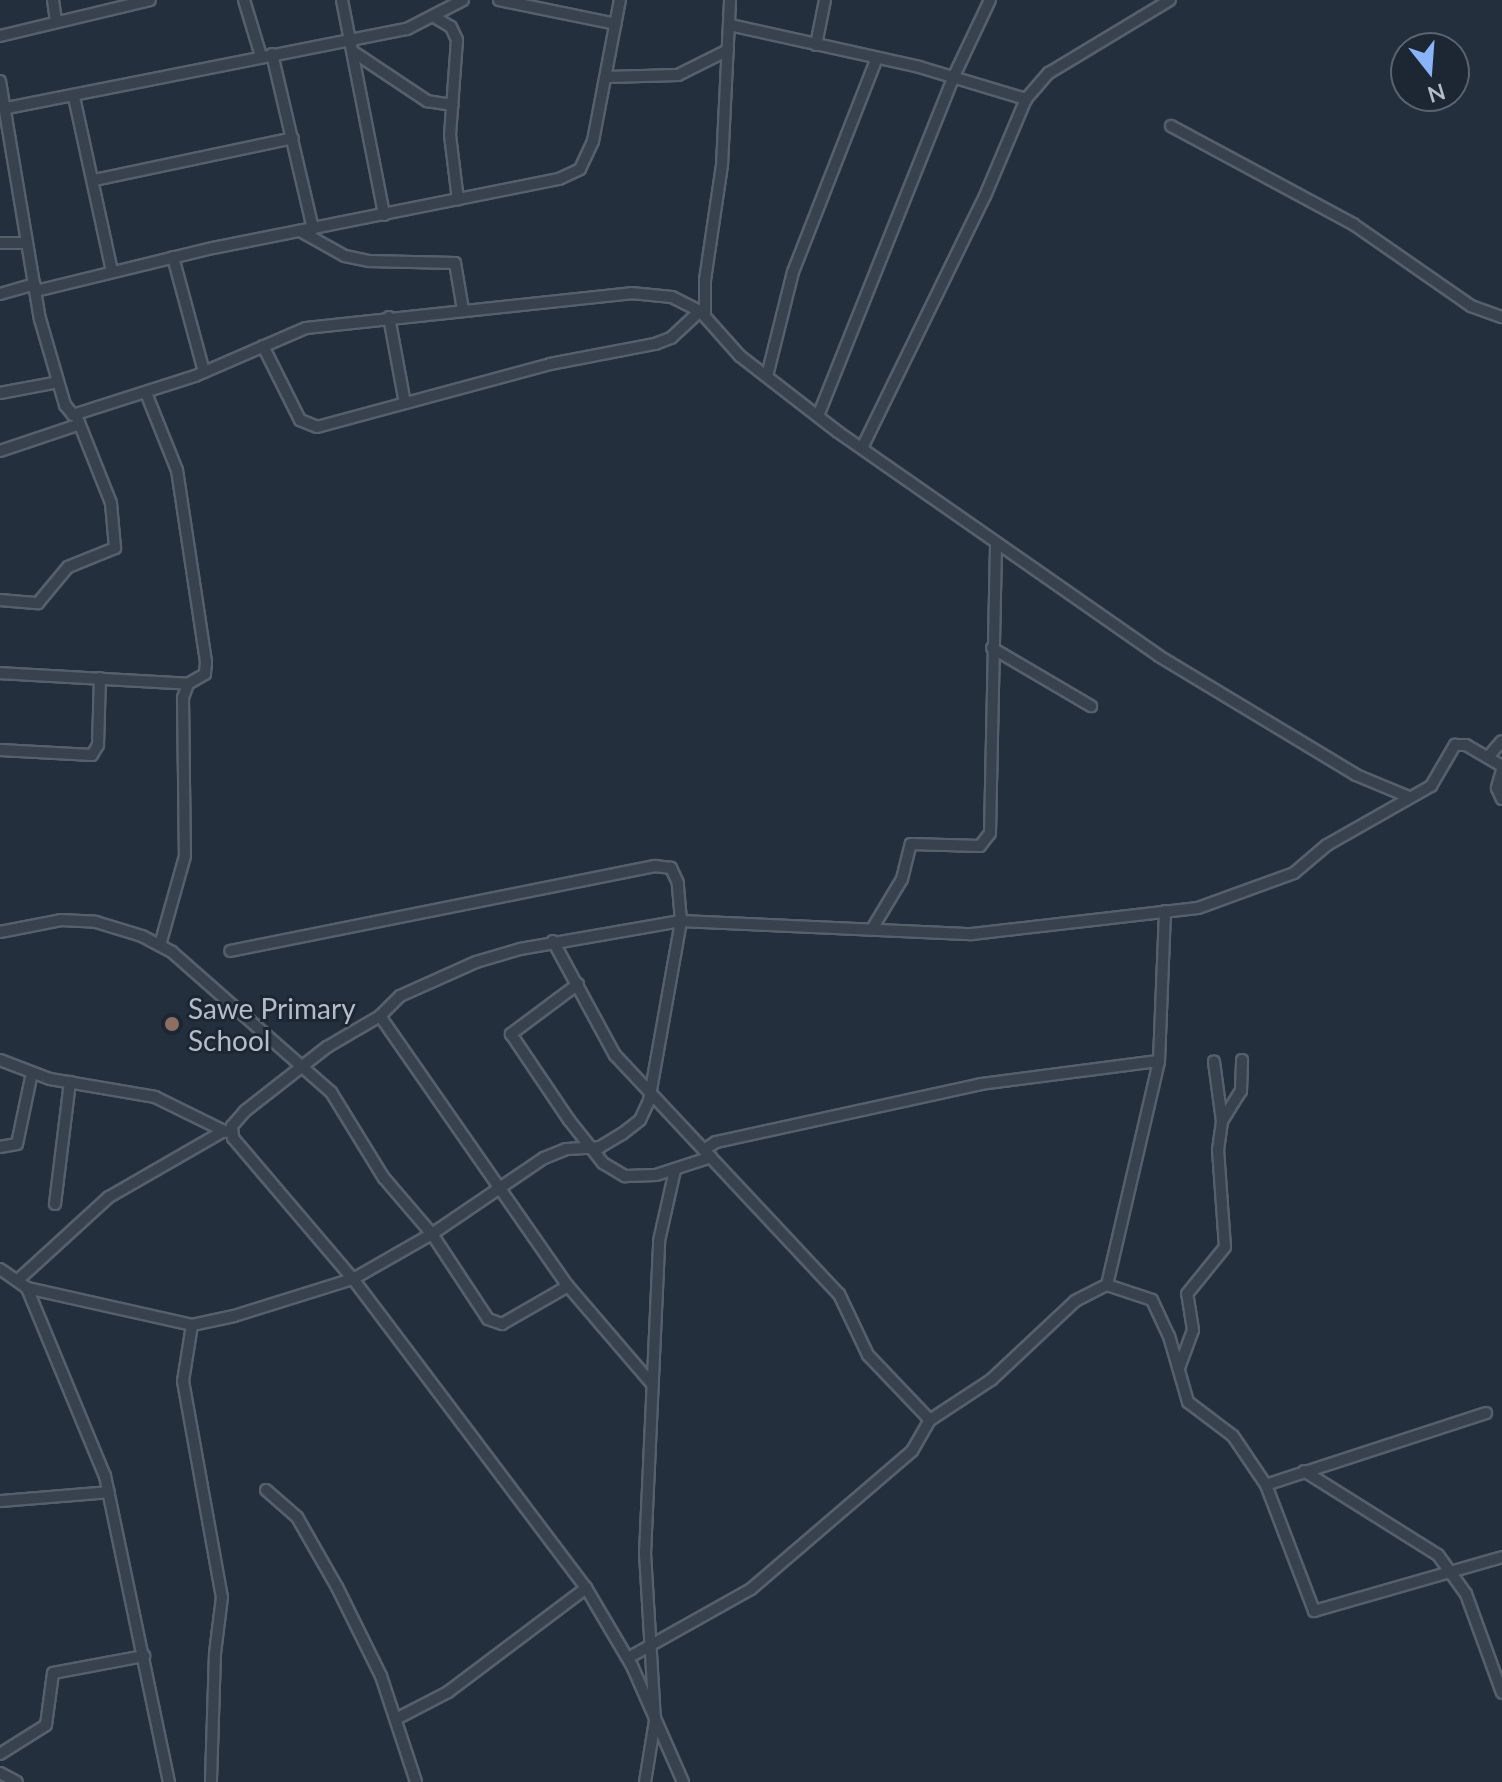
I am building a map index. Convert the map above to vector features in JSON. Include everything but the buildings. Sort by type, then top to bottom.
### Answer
[{"type":"street","points":[[53,0],[56,21]]},
{"type":"street","points":[[0,36],[150,0]]},
{"type":"street","points":[[244,0],[267,55],[293,138],[313,229]]},
{"type":"street","points":[[342,0],[355,53],[384,215]]},
{"type":"street","points":[[7,108],[352,39],[436,18],[463,0]]},
{"type":"street","points":[[499,0],[540,5],[616,24]]},
{"type":"street","points":[[0,294],[536,185],[580,169],[593,141],[620,0]]},
{"type":"street","points":[[263,346],[293,408],[308,425],[337,423],[550,364],[655,344],[671,338],[703,314],[730,0]]},
{"type":"street","points":[[816,45],[825,0]]},
{"type":"street","points":[[818,416],[954,76],[990,0]]},
{"type":"street","points":[[862,448],[985,196],[1026,99],[1049,73],[1170,0]]},
{"type":"street","points":[[436,18],[451,27],[457,40],[450,146],[458,200]]},
{"type":"street","points":[[730,25],[954,76],[1026,99]]},
{"type":"street","points":[[607,77],[678,75],[728,50]]},
{"type":"street","points":[[355,53],[427,101],[453,105]]},
{"type":"street","points":[[767,376],[793,272],[877,58]]},
{"type":"street","points":[[0,81],[7,108],[26,243],[58,382],[69,412],[78,420],[111,503],[115,548],[68,567],[38,603],[0,600]]},
{"type":"street","points":[[74,97],[112,272]]},
{"type":"street","points":[[1171,126],[1353,224],[1471,306],[1502,317]]},
{"type":"street","points":[[94,180],[293,138]]},
{"type":"street","points":[[300,231],[345,256],[369,261],[455,263],[463,310]]},
{"type":"street","points":[[0,243],[26,243]]},
{"type":"street","points":[[173,257],[204,372]]},
{"type":"street","points":[[0,451],[204,372],[306,328],[389,317],[656,292],[703,314],[721,340],[818,416],[1159,656],[1356,775],[1409,797]]},
{"type":"street","points":[[389,317],[405,403]]},
{"type":"street","points":[[0,393],[58,382]]},
{"type":"street","points":[[0,673],[188,684],[205,674],[206,655],[177,470],[146,393]]},
{"type":"street","points":[[872,929],[902,879],[911,844],[980,846],[987,841],[996,544]]},
{"type":"street","points":[[992,648],[1091,706]]},
{"type":"street","points":[[0,750],[92,755],[98,745],[100,678]]},
{"type":"street","points":[[160,945],[185,856],[183,698],[188,684]]},
{"type":"street","points":[[1488,757],[1502,741]]},
{"type":"street","points":[[22,1284],[109,1197],[228,1132],[245,1111],[303,1065],[380,1016],[400,996],[430,981],[553,941],[681,921],[972,934],[1231,900],[1277,881],[1436,781],[1444,756],[1455,745],[1466,745],[1502,768],[1497,788],[1502,799]]},
{"type":"street","points":[[0,1269],[22,1284],[192,1325],[353,1279],[432,1234],[556,1152],[592,1149],[640,1120],[651,1088],[681,921],[677,875],[655,866],[230,951]]},
{"type":"street","points":[[1107,1285],[1159,1061],[1165,911]]},
{"type":"street","points":[[0,932],[61,920],[96,922],[160,945],[210,980],[331,1092],[390,1187],[432,1234],[494,1323],[502,1324],[568,1286]]},
{"type":"street","points":[[553,941],[615,1055],[651,1088],[839,1294],[868,1355],[930,1420]]},
{"type":"street","points":[[578,984],[511,1034],[592,1149],[611,1170],[625,1176],[675,1170],[708,1154],[716,1142],[981,1084],[1159,1061]]},
{"type":"street","points":[[380,1016],[568,1286],[653,1385]]},
{"type":"street","points":[[0,1060],[32,1073],[155,1097],[228,1132],[353,1279],[586,1588],[628,1658],[683,1782]]},
{"type":"street","points":[[1222,1121],[1241,1091],[1242,1060]]},
{"type":"street","points":[[1179,1368],[1193,1330],[1187,1294],[1225,1247],[1218,1150],[1222,1121],[1214,1062]]},
{"type":"street","points":[[0,1147],[17,1144],[32,1073]]},
{"type":"street","points":[[55,1204],[70,1082]]},
{"type":"street","points":[[645,1782],[655,1721],[645,1554],[659,1241],[675,1170]]},
{"type":"street","points":[[22,1284],[109,1492],[169,1782]]},
{"type":"street","points":[[628,1658],[751,1589],[912,1451],[930,1420],[991,1380],[1075,1301],[1107,1285],[1152,1300],[1179,1368],[1188,1402],[1233,1436],[1266,1485],[1314,1611],[1502,1557]]},
{"type":"street","points":[[192,1325],[183,1381],[222,1597],[215,1653],[211,1782]]},
{"type":"street","points":[[1266,1485],[1486,1413]]},
{"type":"street","points":[[1304,1471],[1418,1539],[1452,1573],[1466,1594],[1502,1693]]},
{"type":"street","points":[[266,1490],[284,1502],[310,1535],[370,1652],[416,1782]]},
{"type":"street","points":[[0,1501],[109,1492]]},
{"type":"street","points":[[396,1719],[448,1692],[586,1588]]},
{"type":"street","points":[[0,1754],[46,1725],[53,1673],[144,1656]]},
{"type":"street","points":[[0,1773],[17,1782]]},
{"type":"place","name":"Sawe Primary School","points":[[172,1024]]}]
